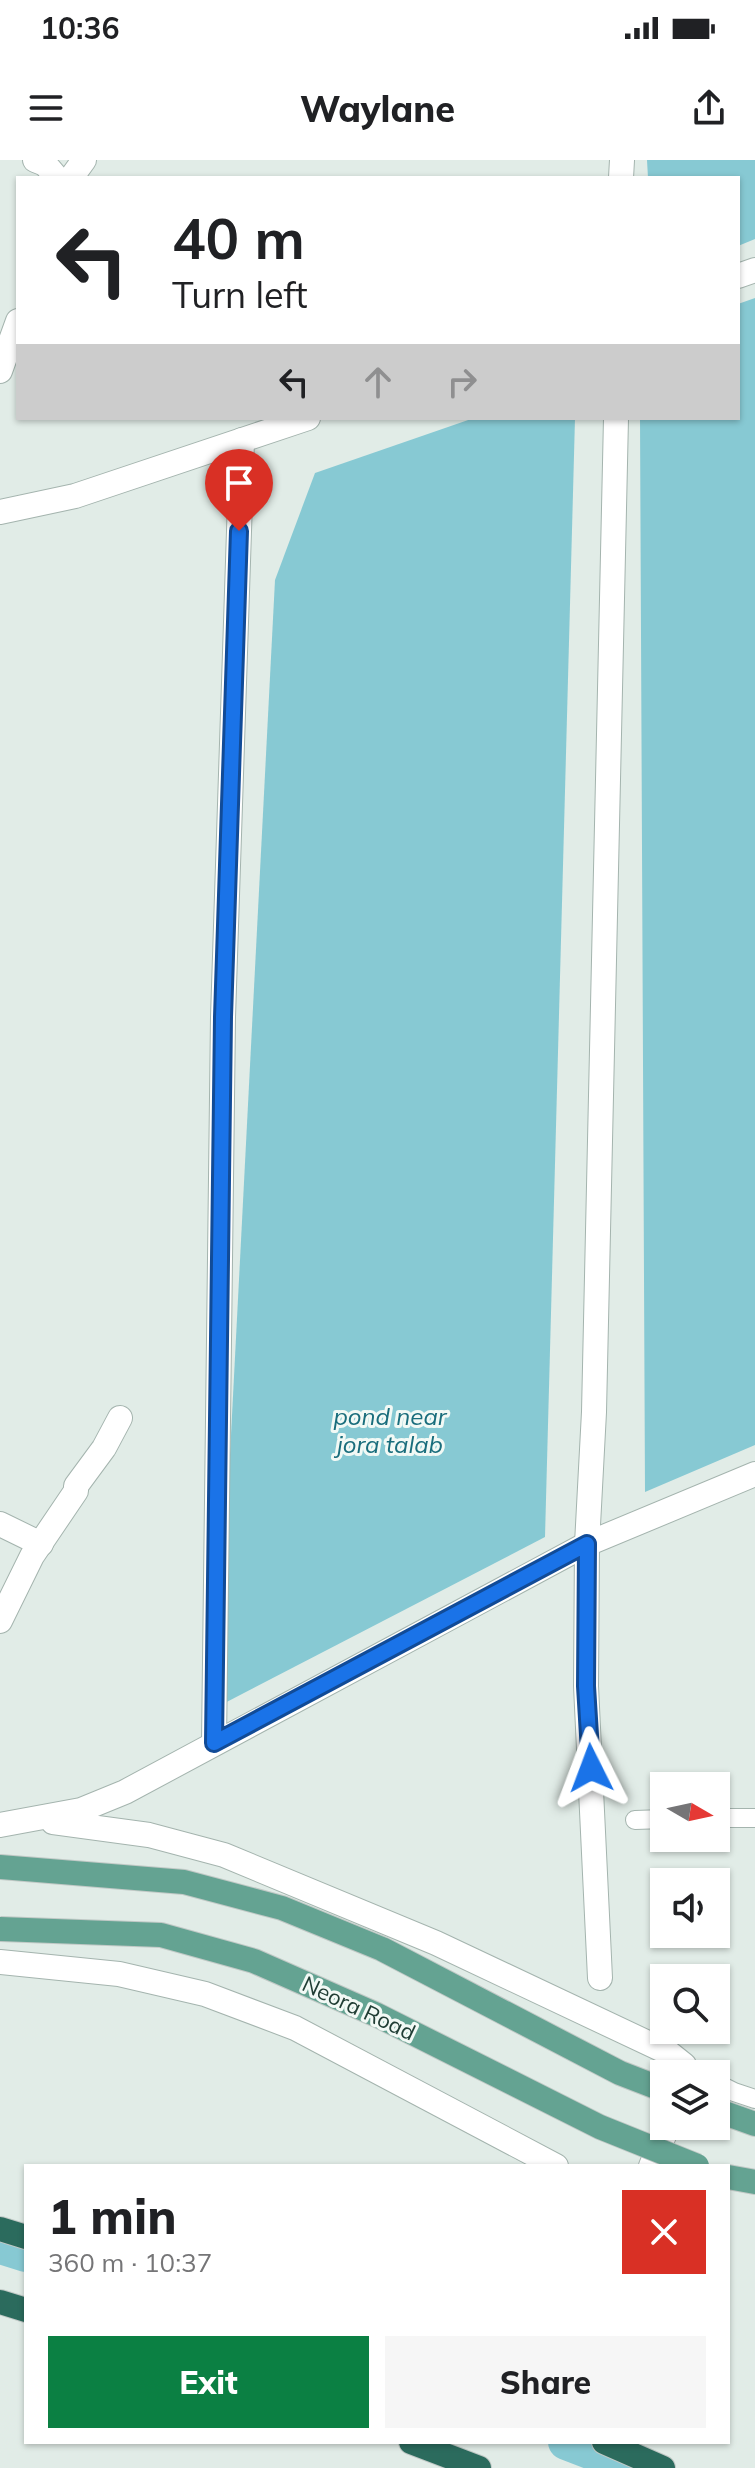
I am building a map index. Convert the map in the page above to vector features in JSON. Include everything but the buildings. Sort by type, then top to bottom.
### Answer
[{"type":"highway","points":[[0,2229],[24,2236]]},
{"type":"highway","points":[[0,2302],[24,2309]]},
{"type":"highway","points":[[416,2444],[479,2468]]},
{"type":"highway","points":[[609,2444],[663,2468]]},
{"type":"main road","points":[[0,1867],[184,1882],[282,1908],[382,1949],[620,2073],[650,2085]]},
{"type":"main road","name":"Neora Road","points":[[0,1929],[161,1935],[254,1961],[377,2015],[600,2127],[692,2164]]},
{"type":"main road","points":[[730,2115],[755,2124]]},
{"type":"main road","points":[[730,2177],[755,2182]]},
{"type":"street","points":[[35,160],[45,164],[55,176]]},
{"type":"street","points":[[0,371],[16,327]]},
{"type":"street","points":[[0,512],[75,496],[302,420]]},
{"type":"street","points":[[600,1978],[586,1686],[587,1544],[594,1412],[616,420]]},
{"type":"street","points":[[214,1743],[223,1033],[242,440]]},
{"type":"street","points":[[0,1621],[41,1544],[120,1418]]},
{"type":"street","points":[[0,1825],[81,1810],[125,1792],[587,1544],[755,1474]]},
{"type":"street","points":[[0,1524],[41,1544]]},
{"type":"street","points":[[38,1819],[149,1835],[224,1855],[436,1943],[669,2053],[677,2060]]},
{"type":"street","points":[[0,1962],[119,1974],[205,1994],[295,2028],[552,2164]]},
{"type":"street","points":[[652,2164],[662,2140]]},
{"type":"lane","points":[[730,1818],[755,1818]]},
{"type":"lane","points":[[635,1820],[650,1819]]},
{"type":"lane","points":[[730,2090],[755,2099]]},
{"type":"water","points":[[647,160],[755,160],[755,239],[740,245],[740,176],[648,176]]},
{"type":"water","points":[[755,298],[755,1445],[645,1492],[640,420],[740,420],[740,303]]},
{"type":"water","name":"pond near jora talab","points":[[468,420],[575,420],[545,1537],[217,1707],[275,580],[315,473]]},
{"type":"waterway","points":[[0,2246],[24,2253]]},
{"type":"waterway","points":[[571,2444],[634,2468]]},
{"type":"route","points":[[239,531],[223,1017],[214,1743],[587,1544],[586,1686],[591,1768]]}]
